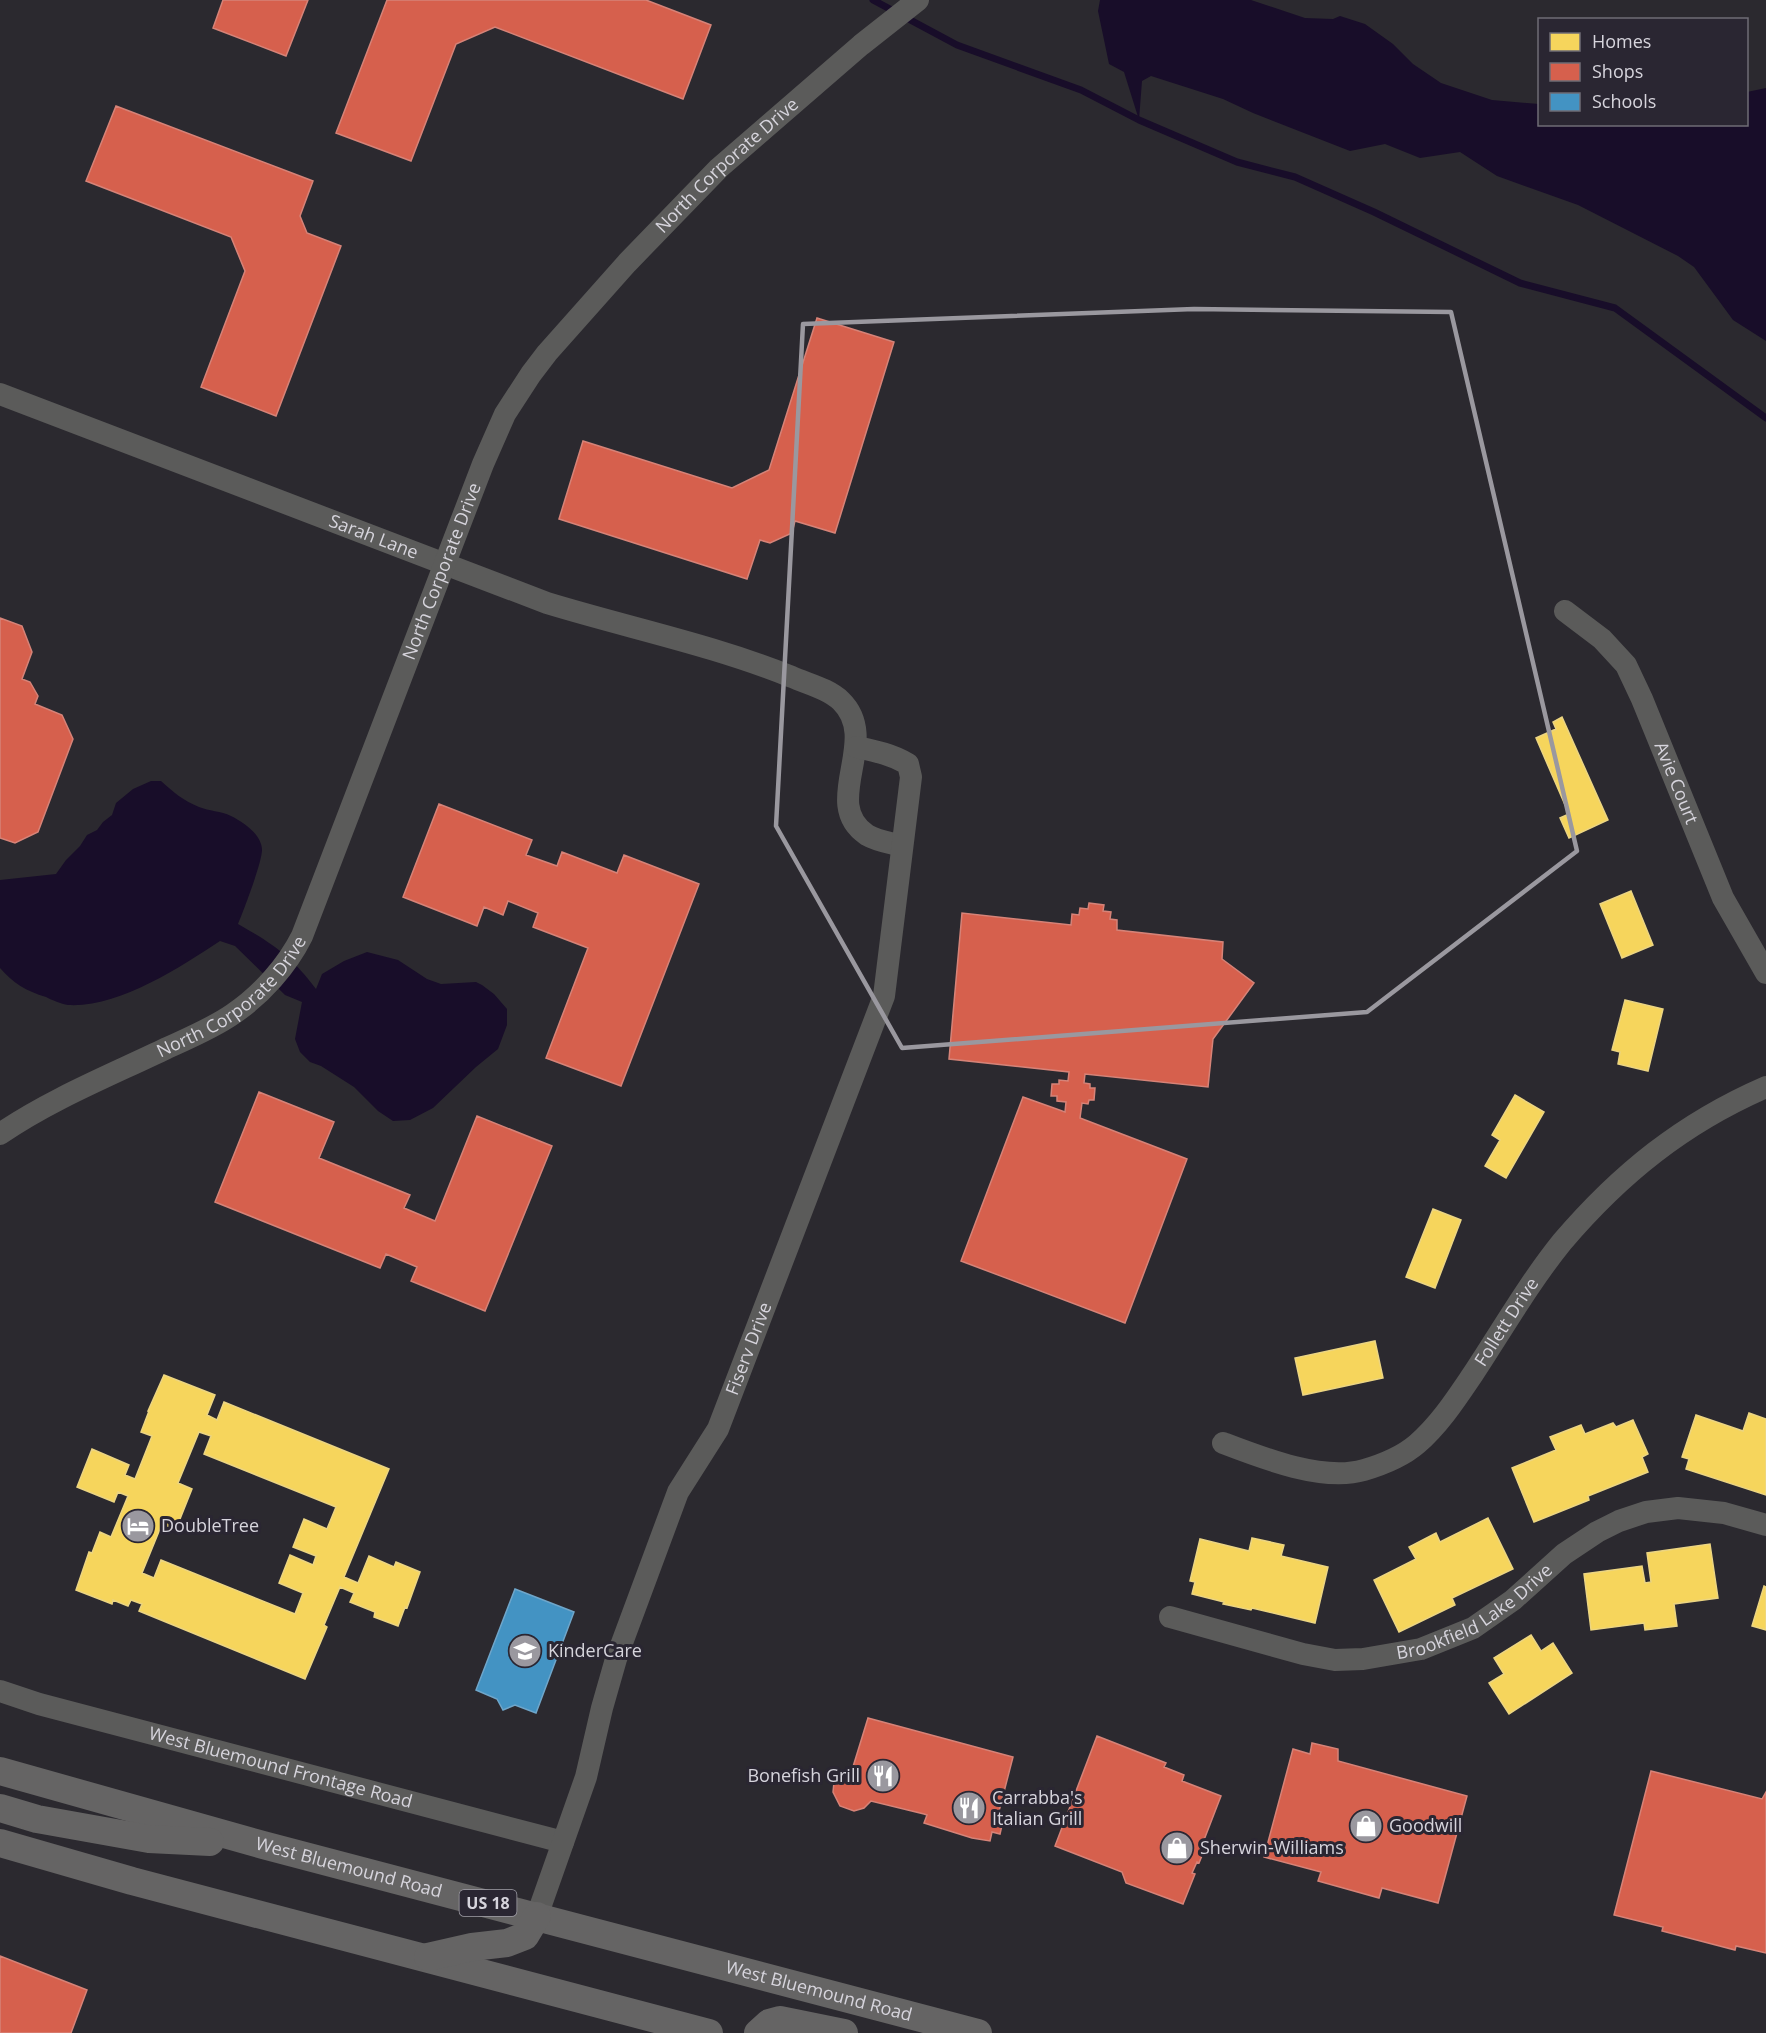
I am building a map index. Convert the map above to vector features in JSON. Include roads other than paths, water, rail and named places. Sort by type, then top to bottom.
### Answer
[{"type":"main road","name":"West Bluemound Road","points":[[0,1771],[263,1845],[978,2033]]},
{"type":"main road","points":[[0,1808],[37,1819],[148,1839],[263,1845]]},
{"type":"main road","points":[[0,1843],[132,1881],[708,2033]]},
{"type":"main road","points":[[426,1958],[472,1947],[507,1943],[525,1936],[537,1916]]},
{"type":"main road","points":[[758,2033],[769,2023],[780,2020],[844,2033]]},
{"type":"street","name":"North Corporate Drive","points":[[0,1134],[26,1116],[195,1035],[233,1014],[266,986],[294,952],[444,563],[505,414],[547,353],[627,263],[719,168],[861,45],[918,0]]},
{"type":"street","name":"Sarah Lane","points":[[0,394],[547,603],[620,625],[698,643],[755,662],[821,689],[839,699],[849,709],[855,720],[856,747]]},
{"type":"street","name":"Avie Court","points":[[1564,611],[1602,639],[1626,665],[1723,898],[1766,973]]},
{"type":"street","points":[[856,747],[849,784],[848,810],[855,825],[869,836],[902,846]]},
{"type":"street","name":"Fiserv Drive","points":[[537,1916],[586,1777],[616,1659],[678,1492],[718,1429],[884,996],[911,777],[908,764],[887,753],[856,747]]},
{"type":"street","name":"Follett Drive","points":[[1223,1443],[1257,1456],[1323,1473],[1348,1473],[1364,1470],[1391,1460],[1415,1446],[1451,1407],[1561,1244],[1606,1193],[1672,1139],[1740,1098],[1766,1087]]},
{"type":"street","name":"Brookfield Lake Drive","points":[[1170,1617],[1303,1654],[1335,1660],[1363,1659],[1421,1649],[1473,1628],[1513,1600],[1564,1554],[1597,1532],[1619,1521],[1646,1512],[1678,1508],[1724,1513],[1766,1525]]},
{"type":"street","name":"West Bluemound Frontage Road","points":[[0,1691],[50,1707],[563,1842]]},
{"type":"waterway","points":[[873,0],[957,45],[1081,90],[1139,120],[1237,162],[1295,177],[1374,212],[1520,283],[1615,308],[1766,418]]},
{"type":"place","name":"DoubleTree","points":[[138,1526]]},
{"type":"place","name":"KinderCare","points":[[525,1651]]},
{"type":"place","name":"Bonefish Grill","points":[[883,1776]]},
{"type":"place","name":"Carrabba's Italian Grill","points":[[969,1808]]},
{"type":"place","name":"Goodwill","points":[[1366,1826]]},
{"type":"place","name":"Sherwin-Williams","points":[[1177,1848]]}]
